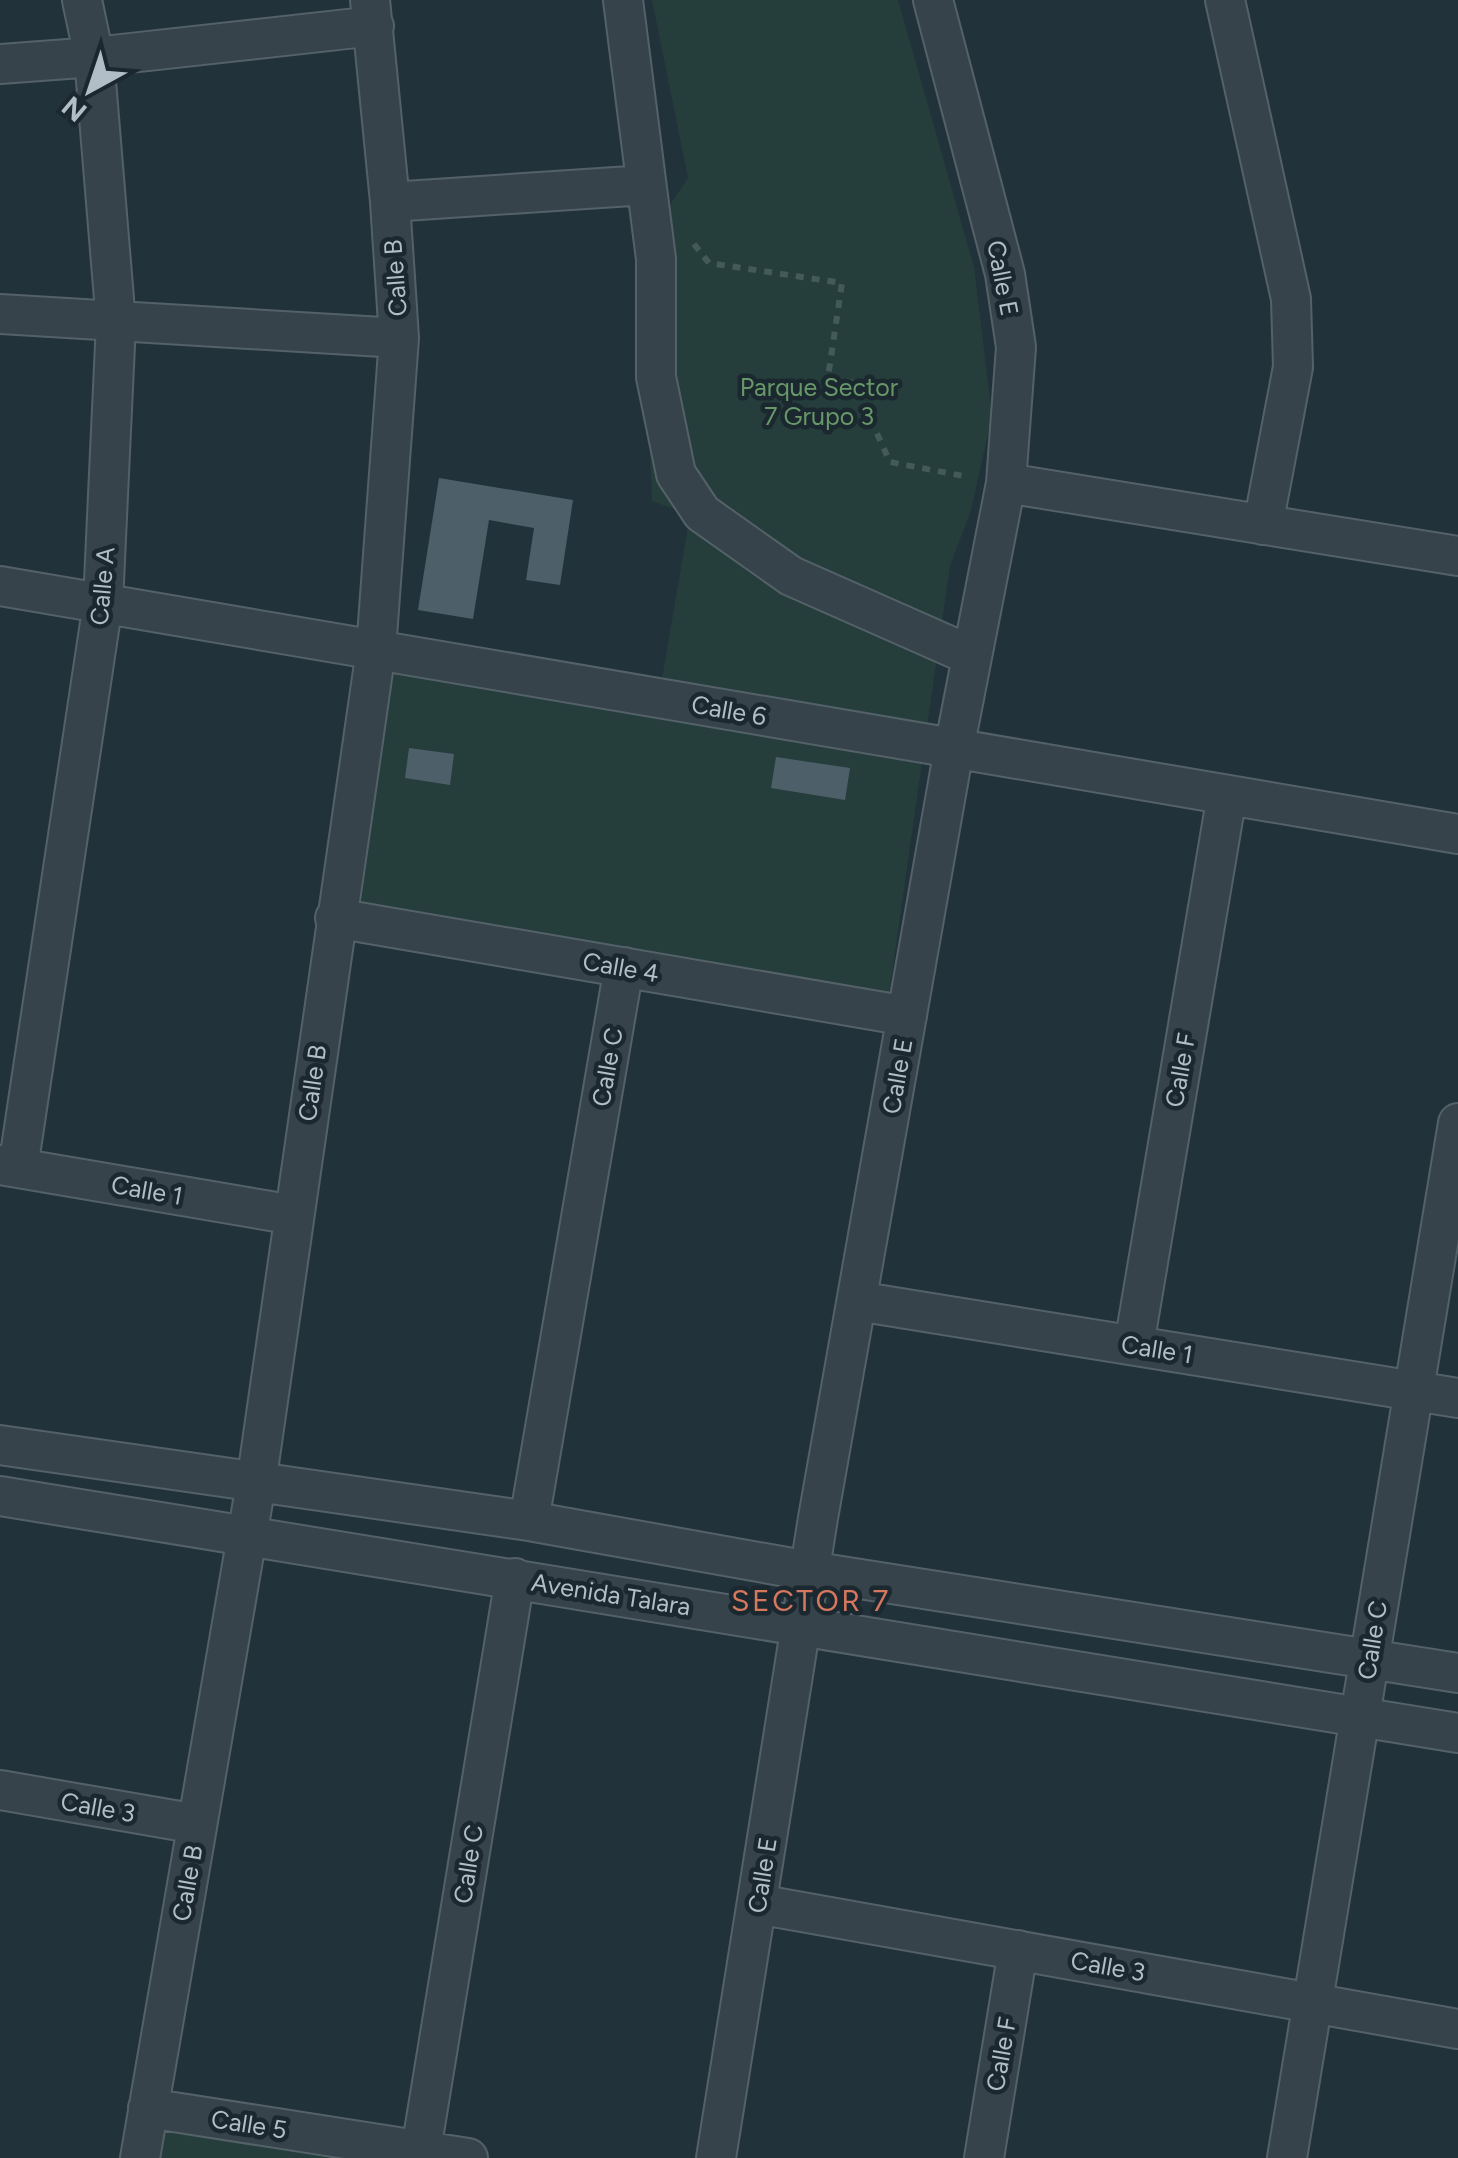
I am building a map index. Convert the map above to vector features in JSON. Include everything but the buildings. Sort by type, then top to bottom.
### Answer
[{"type":"street","name":"Calle A","points":[[9,1167],[103,603],[116,323],[94,57],[82,0]]},
{"type":"street","points":[[623,0],[656,259],[656,376],[676,474],[702,513],[791,576],[972,656]]},
{"type":"street","name":"Calle E","points":[[716,2158],[810,1571],[954,749],[1006,483],[1016,347],[1006,274],[932,0]]},
{"type":"street","points":[[1225,0],[1291,299],[1293,368],[1263,525]]},
{"type":"street","points":[[0,64],[94,57],[372,13]]},
{"type":"street","name":"Calle B","points":[[140,2158],[256,1484],[376,650],[399,338],[372,13]]},
{"type":"street","points":[[390,202],[646,185]]},
{"type":"street","points":[[0,314],[399,338]]},
{"type":"street","points":[[1006,483],[1458,556]]},
{"type":"street","name":"Calle 6","points":[[0,586],[1458,834]]},
{"type":"street","name":"Calle F","points":[[1134,1345],[1227,795]]},
{"type":"street","name":"Calle 4","points":[[336,918],[907,1016]]},
{"type":"street","name":"Calle C","points":[[530,1521],[624,967]]},
{"type":"street","name":"Calle C","points":[[1287,2158],[1458,1123]]},
{"type":"street","name":"Calle 1","points":[[9,1167],[294,1215]]},
{"type":"street","name":"Calle 1","points":[[857,1301],[1458,1398]]},
{"type":"street","points":[[0,1445],[530,1521],[810,1571],[1458,1673]]},
{"type":"street","name":"Avenida Talara","points":[[0,1496],[1458,1733]]},
{"type":"street","name":"Calle C","points":[[420,2150],[515,1578]]},
{"type":"street","name":"Calle 3","points":[[0,1790],[197,1824]]},
{"type":"street","name":"Calle 3","points":[[757,1904],[1458,2029]]},
{"type":"street","name":"Calle F","points":[[984,2158],[1018,1950]]},
{"type":"street","name":"Calle 5","points":[[148,2108],[468,2158]]},
{"type":"path","points":[[688,237],[709,263],[842,283],[828,377],[854,383],[890,462],[1006,483]]},
{"type":"green space","name":"Parque Sector 7 Grupo 3","points":[[652,0],[898,0],[974,267],[992,416],[971,510],[950,566],[888,1001],[361,905],[393,665],[657,708],[690,515],[652,501],[643,245],[688,178]]},
{"type":"green space","points":[[161,2124],[358,2158],[156,2158]]},
{"type":"district","name":"SECTOR 7","points":[[811,1600]]}]
